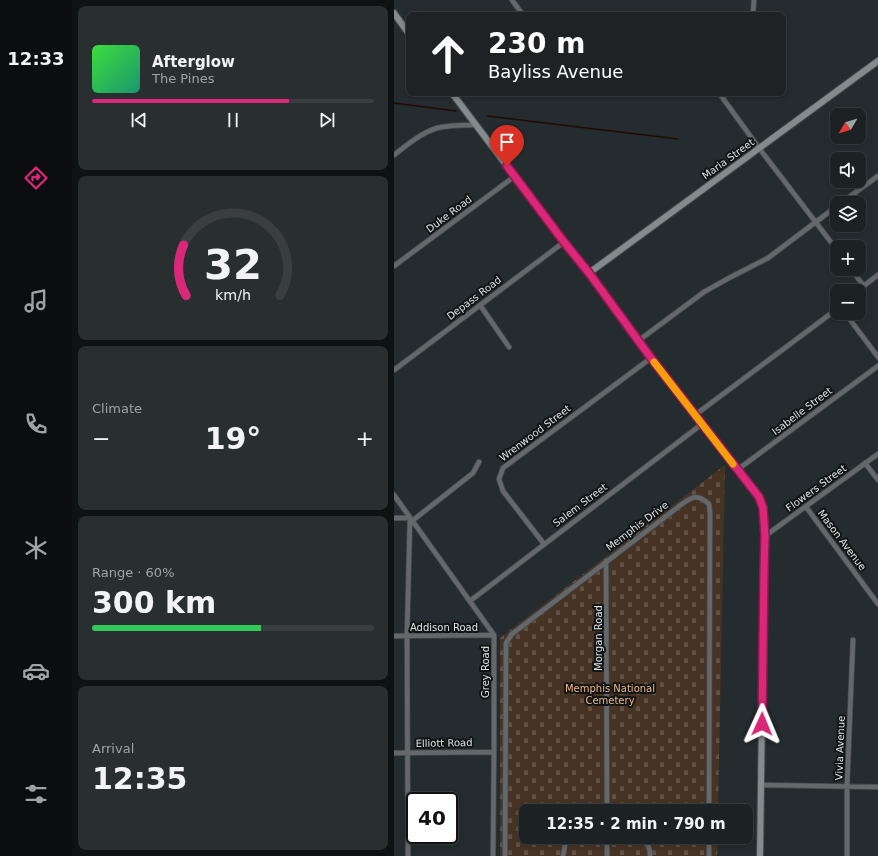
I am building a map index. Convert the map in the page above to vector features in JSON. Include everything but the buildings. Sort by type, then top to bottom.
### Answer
[{"type":"street","points":[[512,0],[521,12]]},
{"type":"street","points":[[752,12],[754,0]]},
{"type":"street","points":[[394,13],[406,30]]},
{"type":"street","name":"Maria Street","points":[[589,273],[878,61]]},
{"type":"street","points":[[454,96],[589,273],[695,416],[759,497],[763,508],[765,536],[760,856]]},
{"type":"street","points":[[721,96],[830,240]]},
{"type":"street","points":[[394,155],[422,135],[436,128],[475,125]]},
{"type":"street","name":"Duke Road","points":[[394,266],[515,176]]},
{"type":"street","points":[[851,196],[878,176]]},
{"type":"street","points":[[638,341],[704,292],[768,258],[830,211]]},
{"type":"street","name":"Depass Road","points":[[394,370],[564,242]]},
{"type":"street","points":[[866,284],[878,275]]},
{"type":"street","points":[[480,305],[509,347]]},
{"type":"street","points":[[695,416],[830,314]]},
{"type":"street","points":[[850,320],[878,357]]},
{"type":"street","name":"Wrenwood Street","points":[[544,544],[503,491],[499,480],[503,468],[651,358]]},
{"type":"street","name":"Isabelle Street","points":[[737,470],[878,366]]},
{"type":"street","name":"Salem Street","points":[[470,602],[702,424]]},
{"type":"street","name":"Flowers Street","points":[[765,536],[878,454]]},
{"type":"street","points":[[394,518],[411,519],[473,473],[479,462]]},
{"type":"street","points":[[865,463],[878,480]]},
{"type":"street","name":"Grey Road","points":[[394,495],[494,635],[493,856]]},
{"type":"street","name":"Memphis Drive","points":[[506,856],[506,643],[512,634],[606,561],[691,498],[699,497],[709,504],[710,513],[709,804]]},
{"type":"street","name":"Mason Avenue","points":[[806,507],[878,604]]},
{"type":"street","points":[[408,856],[408,636],[411,519]]},
{"type":"street","name":"Morgan Road","points":[[606,561],[607,804]]},
{"type":"street","name":"Addison Road","points":[[394,636],[494,635]]},
{"type":"street","name":"Vivia Avenue","points":[[847,856],[847,786],[853,640]]},
{"type":"street","name":"Elliott Road","points":[[394,753],[494,752]]},
{"type":"street","points":[[761,785],[878,787]]},
{"type":"street","points":[[563,856],[565,844]]},
{"type":"street","points":[[607,844],[608,856]]},
{"type":"street","points":[[648,844],[650,856]]},
{"type":"street","points":[[709,844],[709,856]]},
{"type":"green space","name":"Memphis National Cemetery","points":[[725,465],[718,804],[519,804],[519,844],[718,844],[717,856],[500,856],[500,638]]},
{"type":"waterway","points":[[394,103],[456,111]]},
{"type":"waterway","points":[[487,116],[678,139]]},
{"type":"slow traffic","points":[[654,362],[733,464]]},
{"type":"route","points":[[507,166],[589,273],[638,341],[759,497],[763,508],[765,536],[762,724]]}]
